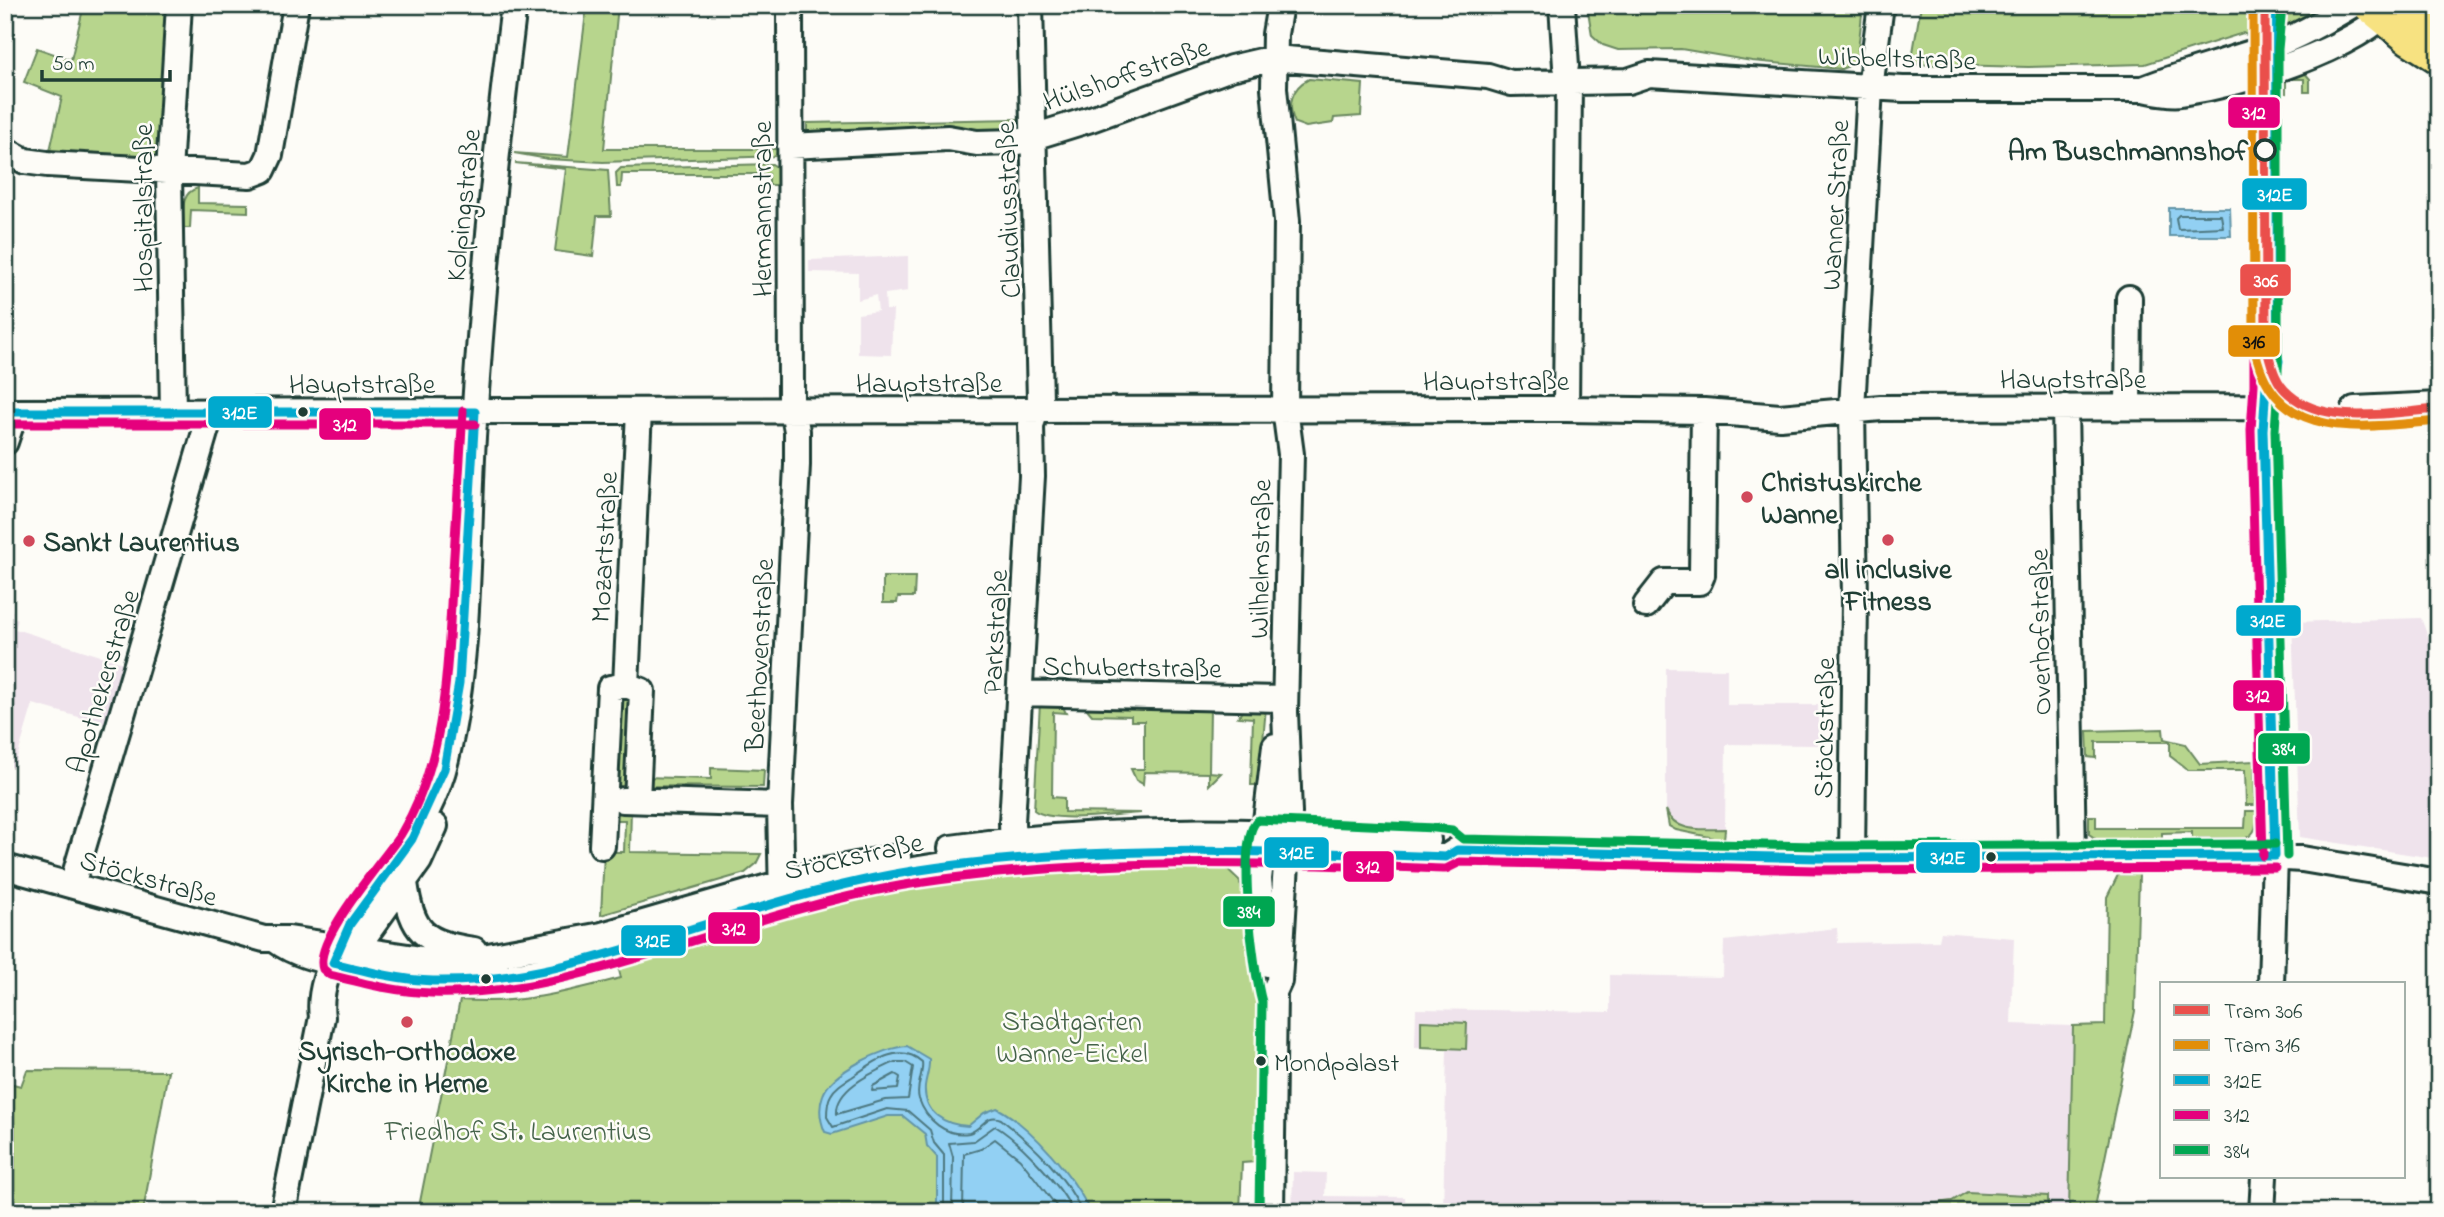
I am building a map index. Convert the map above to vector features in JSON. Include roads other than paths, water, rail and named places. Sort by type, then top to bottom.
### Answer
[{"type":"main road","points":[[2413,5],[2439,25]]},
{"type":"main road","points":[[2383,9],[2439,57]]},
{"type":"street","name":"Hospitalstraße","points":[[173,412],[169,172],[179,5]]},
{"type":"street","points":[[5,150],[25,161],[40,163],[250,175],[263,170],[270,155],[296,5]]},
{"type":"street","name":"Kolpingstraße","points":[[443,773],[459,683],[485,270],[514,5]]},
{"type":"street","name":"Hermannstraße","points":[[790,5],[791,362],[794,413]]},
{"type":"street","name":"Claudiusstraße","points":[[1030,5],[1040,334],[1040,400],[1036,412]]},
{"type":"street","name":"Wilhelmstraße","points":[[1271,1212],[1274,992],[1279,981],[1273,843],[1288,731],[1285,706],[1291,454],[1285,409],[1284,372],[1287,221],[1275,102],[1276,21],[1280,5]]},
{"type":"street","points":[[1562,5],[1567,74],[1566,410]]},
{"type":"street","name":"Wanner Straße","points":[[1852,409],[1870,88],[1881,5]]},
{"type":"street","name":"Wibbeltstraße","points":[[2143,89],[2266,48],[2351,5]]},
{"type":"street","name":"Wibbeltstraße","points":[[1567,74],[1628,81],[1649,74],[1870,88],[2143,89],[2178,94],[2276,70],[2349,39],[2383,9]]},
{"type":"street","name":"Hülshoffstraße","points":[[790,146],[948,138],[977,143],[1017,142],[1091,119],[1231,68],[1275,58],[1488,76],[1511,83],[1567,74]]},
{"type":"street","points":[[2128,407],[2129,298]]},
{"type":"street","name":"Hauptstraße","points":[[10,412],[794,413],[1285,409],[1704,411],[1780,417],[1852,409],[2211,408],[2273,389],[2275,856]]},
{"type":"street","points":[[2355,409],[2439,405]]},
{"type":"street","name":"Overhofstraße","points":[[2065,407],[2073,856]]},
{"type":"street","name":"Stöckstraße","points":[[1852,409],[1855,599],[1852,857]]},
{"type":"street","name":"Mozartstraße","points":[[626,685],[639,411]]},
{"type":"street","points":[[1646,605],[1664,582],[1699,582],[1702,575],[1704,411]]},
{"type":"street","points":[[5,442],[10,412]]},
{"type":"street","name":"Apothekerstraße","points":[[72,885],[211,412]]},
{"type":"street","name":"Parkstraße","points":[[1013,848],[1032,476],[1031,425],[1036,412]]},
{"type":"street","name":"Beethovenstraße","points":[[781,892],[780,805],[797,465],[794,413]]},
{"type":"street","points":[[602,846],[610,688],[626,685],[642,691],[637,800]]},
{"type":"street","name":"Schubertstraße","points":[[1020,693],[1232,697],[1285,706]]},
{"type":"street","points":[[344,956],[405,883],[436,823],[443,798],[443,773]]},
{"type":"street","points":[[284,1212],[323,1017],[344,956],[351,924],[412,839],[443,773]]},
{"type":"street","points":[[605,799],[780,805]]},
{"type":"street","name":"Stöckstraße","points":[[5,867],[277,941],[289,939],[344,956],[384,975],[432,981],[506,976],[608,954],[851,865],[1013,848],[1145,830],[1446,857],[1457,850],[1852,857],[2275,856],[2439,882]]},
{"type":"street","points":[[2271,982],[2275,856]]},
{"type":"street","name":"Stöckstraße","points":[[405,883],[409,913],[419,929],[434,941],[475,950],[491,957]]},
{"type":"street","name":"Stöckstraße","points":[[344,956],[428,960],[491,957],[602,935],[781,892]]},
{"type":"street","points":[[2262,1212],[2264,1178]]},
{"type":"water","points":[[2169,208],[2230,208],[2231,236],[2169,236]]},
{"type":"water","points":[[907,1046],[929,1059],[925,1095],[937,1116],[951,1123],[968,1126],[984,1113],[997,1108],[1010,1116],[1063,1168],[1090,1212],[937,1212],[937,1157],[927,1146],[925,1134],[903,1116],[888,1116],[832,1134],[825,1132],[820,1109],[828,1086],[859,1062],[897,1047]]},
{"type":"tram line","name":"316","points":[[2253,5],[2254,345],[2264,377],[2280,400],[2300,415],[2324,423],[2380,426],[2439,421]]},
{"type":"tram line","name":"306","points":[[2265,5],[2266,345],[2274,372],[2289,394],[2322,411],[2361,415],[2439,409]]},
{"type":"place","name":"Am Buschmannshof","points":[[2265,150]]},
{"type":"place","name":"Christuskirche Wanne","points":[[1747,497]]},
{"type":"place","name":"all inclusive Fitness","points":[[1888,540]]},
{"type":"place","name":"Sankt Laurentius","points":[[29,541]]},
{"type":"place","name":"Syrisch-Orthodoxe Kirche in Herne","points":[[407,1022]]},
{"type":"place","name":"Mondpalast","points":[[1261,1061]]},
{"type":"park label","name":"Stadtgarten Wanne-Eickel","points":[[1072,1036]]},
{"type":"park label","name":"Friedhof St. Laurentius","points":[[518,1130]]}]
